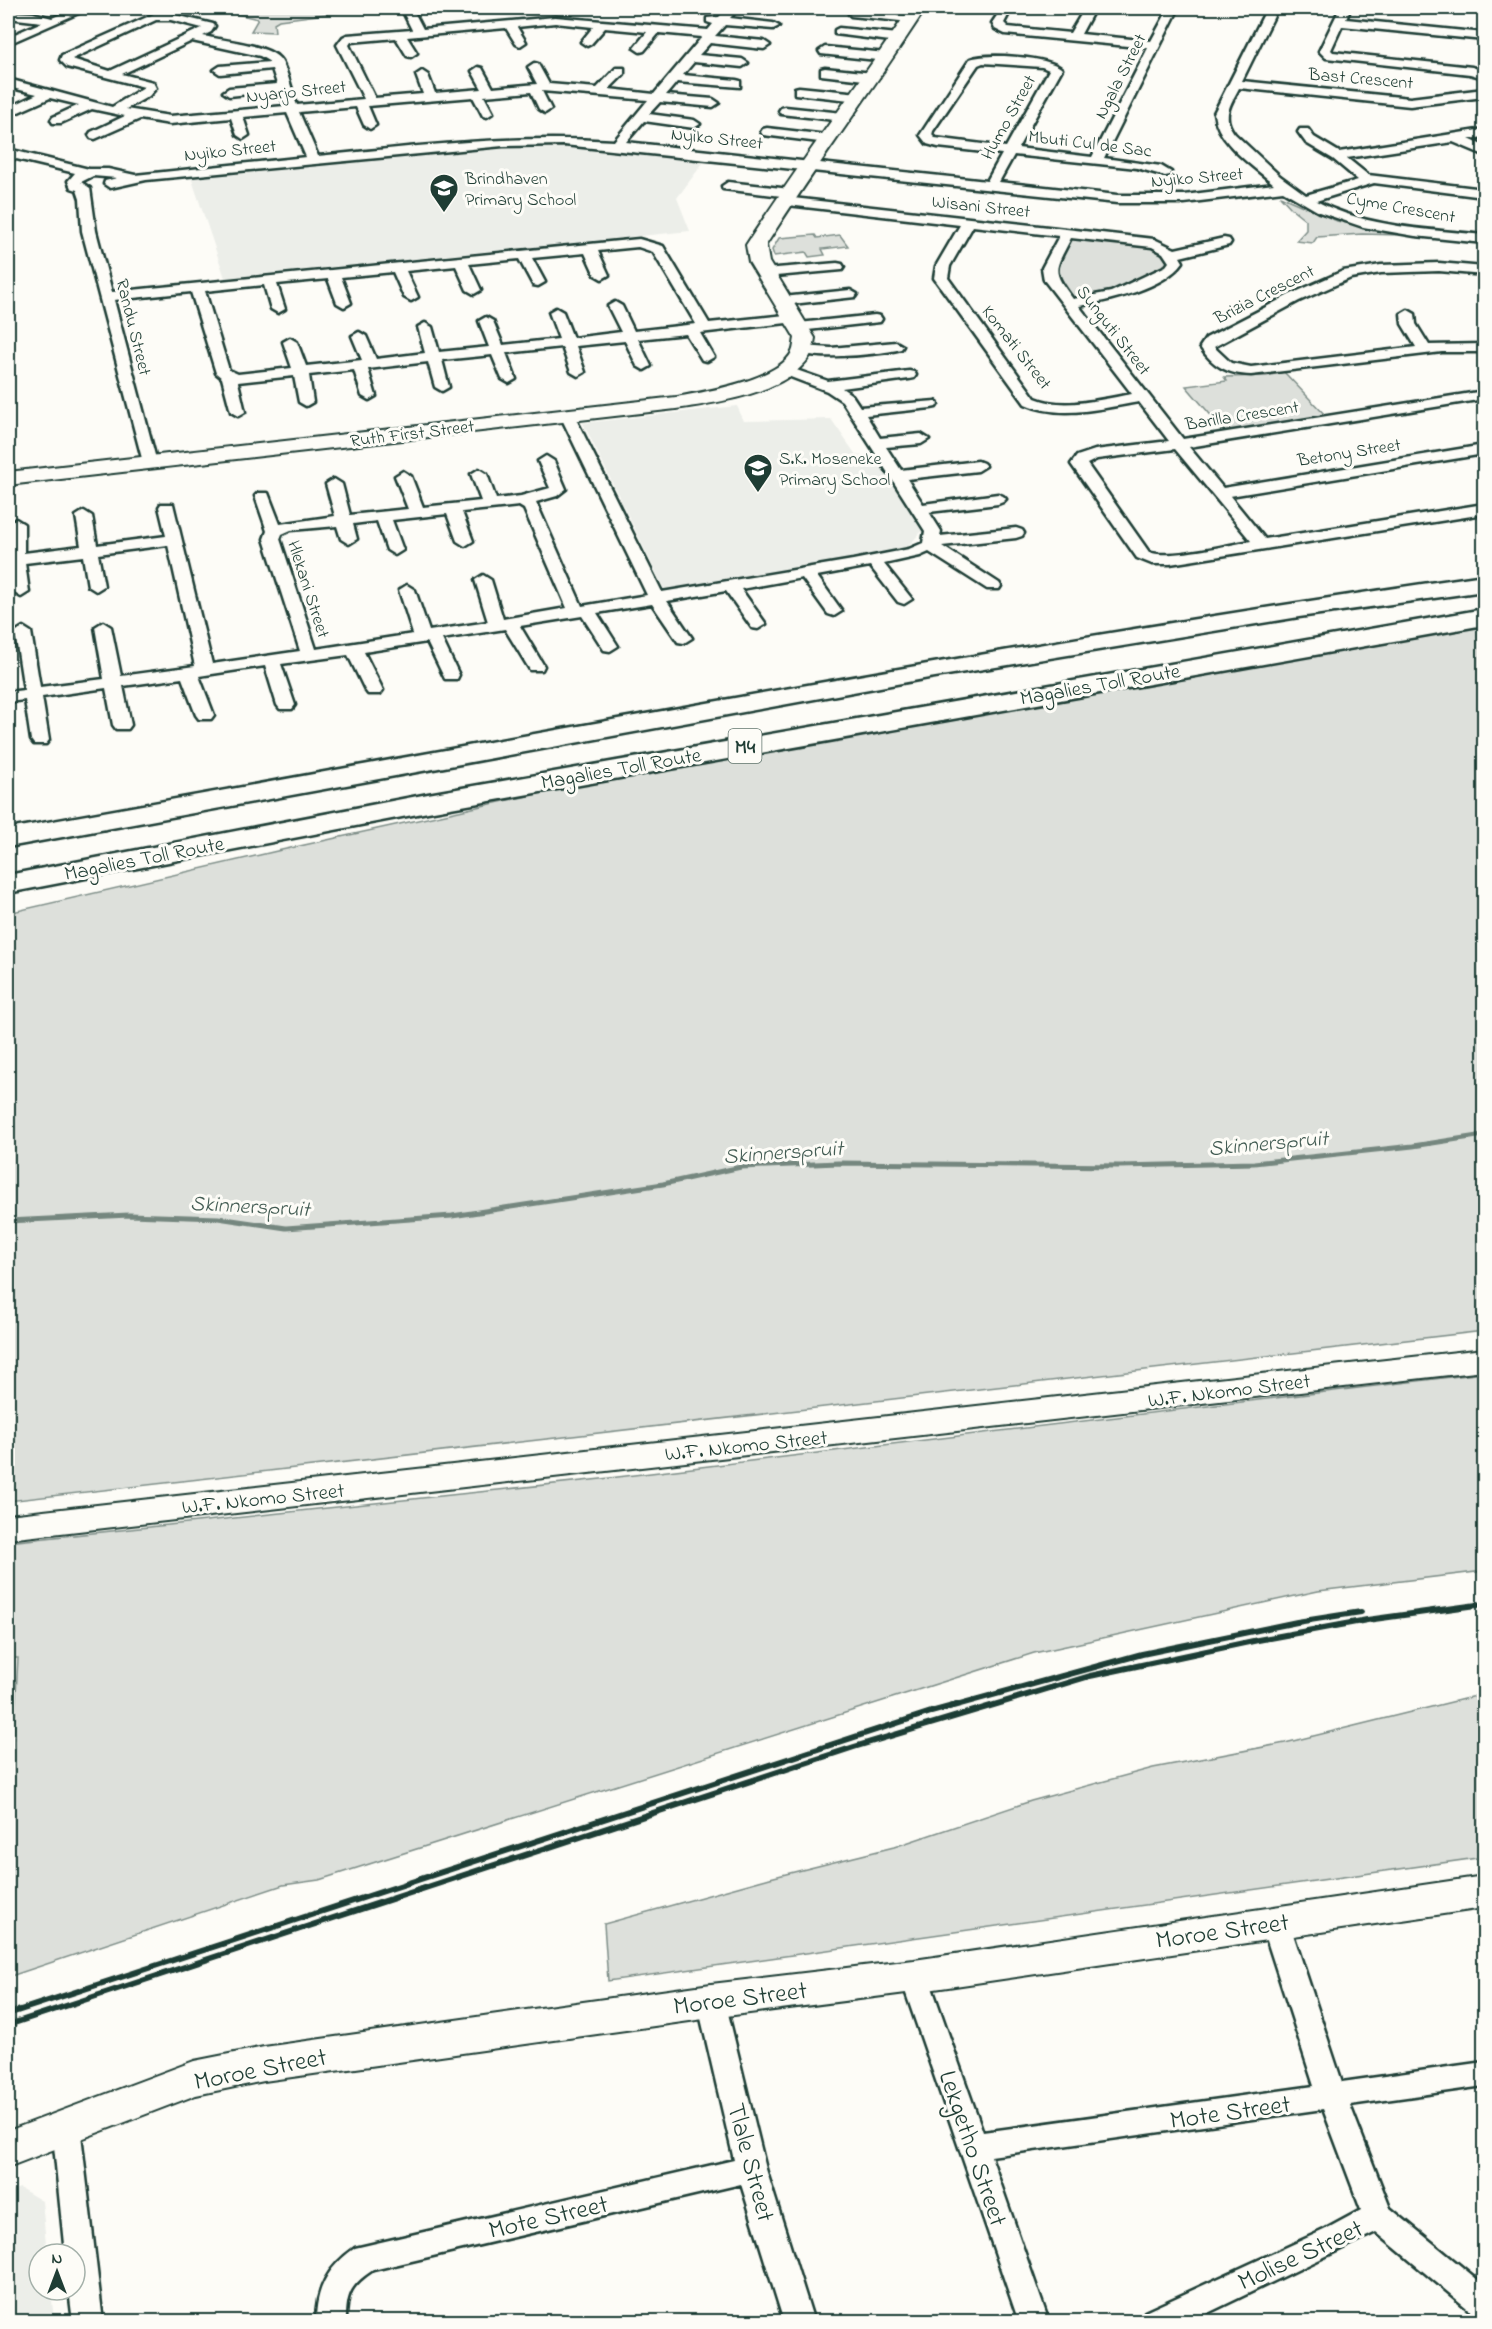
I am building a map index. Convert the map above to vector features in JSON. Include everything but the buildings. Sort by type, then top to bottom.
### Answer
[{"type":"highway","name":"Magalies Toll Route","points":[[8,838],[733,704],[1129,637],[1485,583]]},
{"type":"highway","name":"Magalies Toll Route","points":[[8,884],[428,803],[1485,617]]},
{"type":"highway","points":[[8,825],[733,704]]},
{"type":"highway","points":[[8,906],[465,803],[733,748]]},
{"type":"street","points":[[8,41],[84,8]]},
{"type":"street","points":[[587,42],[605,8]]},
{"type":"street","points":[[617,146],[733,8]]},
{"type":"street","points":[[1007,8],[998,22],[1001,28],[1156,45]]},
{"type":"street","points":[[1074,37],[1090,8]]},
{"type":"street","name":"Ngala Street","points":[[1096,161],[1174,8]]},
{"type":"street","name":"Cyme Crescent","points":[[1273,8],[1220,113],[1222,128],[1284,187],[1324,210],[1362,222],[1485,239]]},
{"type":"street","points":[[1345,8],[1325,51],[1330,55],[1472,71],[1485,75]]},
{"type":"street","points":[[409,12],[419,32]]},
{"type":"street","points":[[855,14],[914,13]]},
{"type":"street","points":[[896,346],[831,352],[803,350],[805,338],[759,262],[756,245],[807,166],[873,77],[914,13]]},
{"type":"street","points":[[8,15],[33,16],[51,21]]},
{"type":"street","points":[[113,74],[193,38],[207,30],[209,26],[171,17],[154,17],[82,48],[66,58],[71,64],[144,82],[150,88],[146,93],[114,111]]},
{"type":"street","points":[[700,19],[773,26]]},
{"type":"street","points":[[365,102],[344,45],[343,34],[458,33],[489,21],[509,24],[555,20],[656,29],[764,45]]},
{"type":"street","points":[[1338,22],[1485,37]]},
{"type":"street","points":[[509,24],[520,42]]},
{"type":"street","points":[[640,48],[656,29]]},
{"type":"street","points":[[839,32],[898,38]]},
{"type":"street","points":[[399,34],[411,53]]},
{"type":"street","points":[[193,38],[271,56],[278,65],[292,110],[314,160]]},
{"type":"street","points":[[825,51],[886,57]]},
{"type":"street","points":[[690,58],[742,63]]},
{"type":"street","name":"Mbuti Cul de Sac","points":[[1054,67],[990,59],[978,60],[926,135],[938,144],[1143,166],[1165,172]]},
{"type":"street","points":[[220,70],[278,65]]},
{"type":"street","points":[[534,67],[545,109]]},
{"type":"street","name":"Humo Street","points":[[991,186],[1055,71],[1054,67]]},
{"type":"street","points":[[478,71],[487,113]]},
{"type":"street","points":[[601,91],[620,71]]},
{"type":"street","points":[[825,72],[873,77]]},
{"type":"street","points":[[422,75],[424,100]]},
{"type":"street","points":[[674,78],[736,84]]},
{"type":"street","name":"Nyarjo Street","points":[[8,83],[114,111],[178,124],[236,115],[365,102],[424,100],[540,87],[713,103]]},
{"type":"street","name":"Bast Crescent","points":[[1234,84],[1410,102],[1485,93]]},
{"type":"street","points":[[229,92],[285,87]]},
{"type":"street","points":[[799,91],[859,97]]},
{"type":"street","points":[[10,111],[48,94]]},
{"type":"street","name":"Nyarjo Street","points":[[365,102],[370,125]]},
{"type":"street","points":[[57,120],[90,105]]},
{"type":"street","points":[[785,111],[843,117]]},
{"type":"street","name":"Nyarjo Street","points":[[236,115],[243,135]]},
{"type":"street","points":[[95,135],[136,116]]},
{"type":"street","points":[[641,117],[694,124]]},
{"type":"street","points":[[767,132],[827,139]]},
{"type":"street","points":[[1304,132],[1360,176],[1371,180],[1485,193]]},
{"type":"street","points":[[1337,156],[1485,133]]},
{"type":"street","points":[[1456,138],[1485,151]]},
{"type":"street","name":"Nyiko Street","points":[[107,182],[146,176],[503,141],[564,141],[1138,200],[1184,199],[1284,187]]},
{"type":"street","points":[[8,153],[77,184],[107,182]]},
{"type":"street","points":[[77,184],[89,173],[107,182]]},
{"type":"street","points":[[1304,200],[1371,180]]},
{"type":"street","name":"Randu Street","points":[[77,184],[149,463]]},
{"type":"street","points":[[728,186],[787,197]]},
{"type":"street","name":"Wisani Street","points":[[787,197],[968,222],[1154,243],[1172,254]]},
{"type":"street","name":"Komati Street","points":[[968,222],[943,266],[941,278],[1030,401],[1042,406],[1058,407],[1142,398]]},
{"type":"street","name":"Sunguti Street","points":[[1067,233],[1049,268],[1049,276],[1179,444]]},
{"type":"street","points":[[1069,304],[1101,300],[1124,293],[1171,269],[1176,262],[1172,254],[1224,242]]},
{"type":"street","points":[[106,297],[589,247],[646,244],[658,249],[698,329],[706,357]]},
{"type":"street","points":[[589,247],[602,275]]},
{"type":"street","points":[[523,254],[538,282]]},
{"type":"street","points":[[461,261],[474,290]]},
{"type":"street","points":[[398,267],[411,297]]},
{"type":"street","points":[[765,273],[837,267]]},
{"type":"street","name":"Brizia Crescent","points":[[1485,271],[1439,267],[1381,269],[1348,274],[1232,330],[1211,341],[1207,347],[1222,365],[1231,369],[1251,371],[1464,346],[1485,348]]},
{"type":"street","points":[[333,274],[344,303]]},
{"type":"street","points":[[269,280],[278,309]]},
{"type":"street","points":[[197,288],[223,373],[229,377],[248,379],[698,329],[792,315],[875,319]]},
{"type":"street","points":[[792,315],[850,294]]},
{"type":"street","points":[[615,306],[644,366]]},
{"type":"street","points":[[556,312],[578,372]]},
{"type":"street","points":[[1408,314],[1409,324],[1425,350]]},
{"type":"street","points":[[486,321],[508,379]]},
{"type":"street","points":[[425,327],[442,387]]},
{"type":"street","points":[[358,336],[369,396]]},
{"type":"street","points":[[290,342],[301,373],[306,402]]},
{"type":"street","name":"Ruth First Street","points":[[8,479],[712,397],[743,389],[785,370],[797,360],[803,350]]},
{"type":"street","points":[[785,370],[827,386],[847,398],[933,531],[931,543]]},
{"type":"street","points":[[827,386],[909,375]]},
{"type":"street","points":[[229,377],[238,412]]},
{"type":"street","name":"Barilla Crescent","points":[[1179,444],[1485,395]]},
{"type":"street","points":[[857,412],[931,404]]},
{"type":"street","points":[[567,415],[657,599],[684,638]]},
{"type":"street","points":[[877,443],[921,439]]},
{"type":"street","points":[[1179,444],[1095,455],[1082,459],[1079,464],[1146,558],[1170,559],[1485,509]]},
{"type":"street","name":"Barilla Crescent","points":[[1179,444],[1261,544]]},
{"type":"street","name":"Betony Street","points":[[1220,493],[1485,449]]},
{"type":"street","name":"Hlekani Street","points":[[310,656],[272,539],[275,531],[289,526],[522,501],[552,493],[558,489],[546,461]]},
{"type":"street","points":[[898,475],[978,466]]},
{"type":"street","points":[[479,474],[490,503]]},
{"type":"street","points":[[403,476],[417,512]]},
{"type":"street","points":[[334,484],[349,539]]},
{"type":"street","points":[[263,496],[275,531]]},
{"type":"street","points":[[919,509],[998,499]]},
{"type":"street","points":[[522,501],[531,506],[582,611],[610,646]]},
{"type":"street","points":[[167,507],[205,715]]},
{"type":"street","points":[[453,508],[465,541]]},
{"type":"street","points":[[84,516],[92,550],[96,586]]},
{"type":"street","points":[[383,516],[395,550]]},
{"type":"street","points":[[16,524],[12,559],[21,592]]},
{"type":"street","points":[[8,697],[354,650],[807,574],[914,553],[931,543],[1016,533]]},
{"type":"street","points":[[12,559],[174,540]]},
{"type":"street","points":[[931,543],[993,586]]},
{"type":"street","points":[[874,561],[904,599]]},
{"type":"street","points":[[807,574],[834,611]]},
{"type":"street","points":[[483,580],[503,624],[536,666]]},
{"type":"street","points":[[731,587],[758,624]]},
{"type":"street","points":[[407,590],[428,637],[451,675]]},
{"type":"street","points":[[103,627],[122,725]]},
{"type":"street","points":[[23,632],[40,740]]},
{"type":"street","points":[[354,650],[374,690]]},
{"type":"street","points":[[272,662],[286,705]]},
{"type":"street","name":"W.F. Nkomo Street","points":[[8,1527],[1485,1360]]},
{"type":"street","name":"Moroe Street","points":[[8,2149],[195,2078],[264,2064],[711,2001],[914,1976],[1485,1892]]},
{"type":"street","points":[[1275,1922],[1332,2097],[1378,2216],[1485,2303]]},
{"type":"street","name":"Lekgetho Street","points":[[914,1976],[1034,2322]]},
{"type":"street","name":"Tlale Street","points":[[711,2001],[751,2169],[799,2322]]},
{"type":"street","name":"Mote Street","points":[[974,2146],[1485,2074]]},
{"type":"street","points":[[66,2126],[88,2322]]},
{"type":"street","name":"Mote Street","points":[[331,2322],[330,2305],[334,2287],[348,2269],[366,2258],[751,2169]]},
{"type":"street","name":"Molise Street","points":[[1156,2322],[1335,2239],[1378,2216]]},
{"type":"shaded area","points":[[211,8],[373,8],[279,20],[274,23],[275,32],[251,31],[258,19]]},
{"type":"shaded area","name":"Brindhaven Primary School","points":[[561,145],[706,159],[677,198],[690,231],[225,278],[191,177],[527,146]]},
{"type":"shaded area","points":[[1280,196],[1337,221],[1400,235],[1362,234],[1317,237],[1313,243],[1296,241],[1306,230],[1306,220]]},
{"type":"shaded area","points":[[815,235],[817,238],[840,235],[848,246],[822,249],[825,255],[809,257],[806,252],[774,256],[772,250],[779,238]]},
{"type":"shaded area","points":[[1074,238],[1123,241],[1148,246],[1169,257],[1170,266],[1116,291],[1085,299],[1073,298],[1063,290],[1054,267],[1068,240]]},
{"type":"shaded area","points":[[1284,372],[1327,417],[1226,433],[1186,386],[1227,381],[1224,377],[1266,376]]},
{"type":"shaded area","name":"S.K. Moseneke Primary School","points":[[737,406],[744,421],[831,419],[856,455],[875,457],[922,531],[902,553],[674,592],[665,591],[583,423]]},
{"type":"shaded area","points":[[1484,625],[1484,1331],[8,1501],[8,913],[587,783]]},
{"type":"shaded area","points":[[1484,1373],[1484,1571],[1318,1591],[1034,1653],[319,1880],[283,1885],[8,1977],[8,1839],[18,1658],[8,1658],[8,1542],[601,1479]]},
{"type":"shaded area","points":[[1484,1694],[1484,1857],[608,1981],[604,1924],[770,1878],[894,1847],[1031,1801],[1153,1768],[1285,1743]]},
{"type":"shaded area","points":[[20,2188],[42,2201],[46,2242],[27,2242],[27,2302],[52,2302],[54,2321],[8,2321],[8,2192]]},
{"type":"waterway","name":"Skinnerspruit","points":[[8,1221],[129,1215],[218,1218],[286,1228],[452,1216],[663,1184],[741,1167],[838,1163],[1120,1166],[1254,1163],[1413,1146],[1484,1135]]},
{"type":"railway","points":[[8,2025],[854,1747],[1090,1676],[1258,1640],[1367,1620],[1484,1604]]},
{"type":"railway","points":[[8,2014],[931,1712],[1142,1654],[1297,1622],[1361,1612]]},
{"type":"place","name":"Brindhaven Primary School","points":[[444,214]]},
{"type":"place","name":"S.K. Moseneke Primary School","points":[[758,494]]}]
